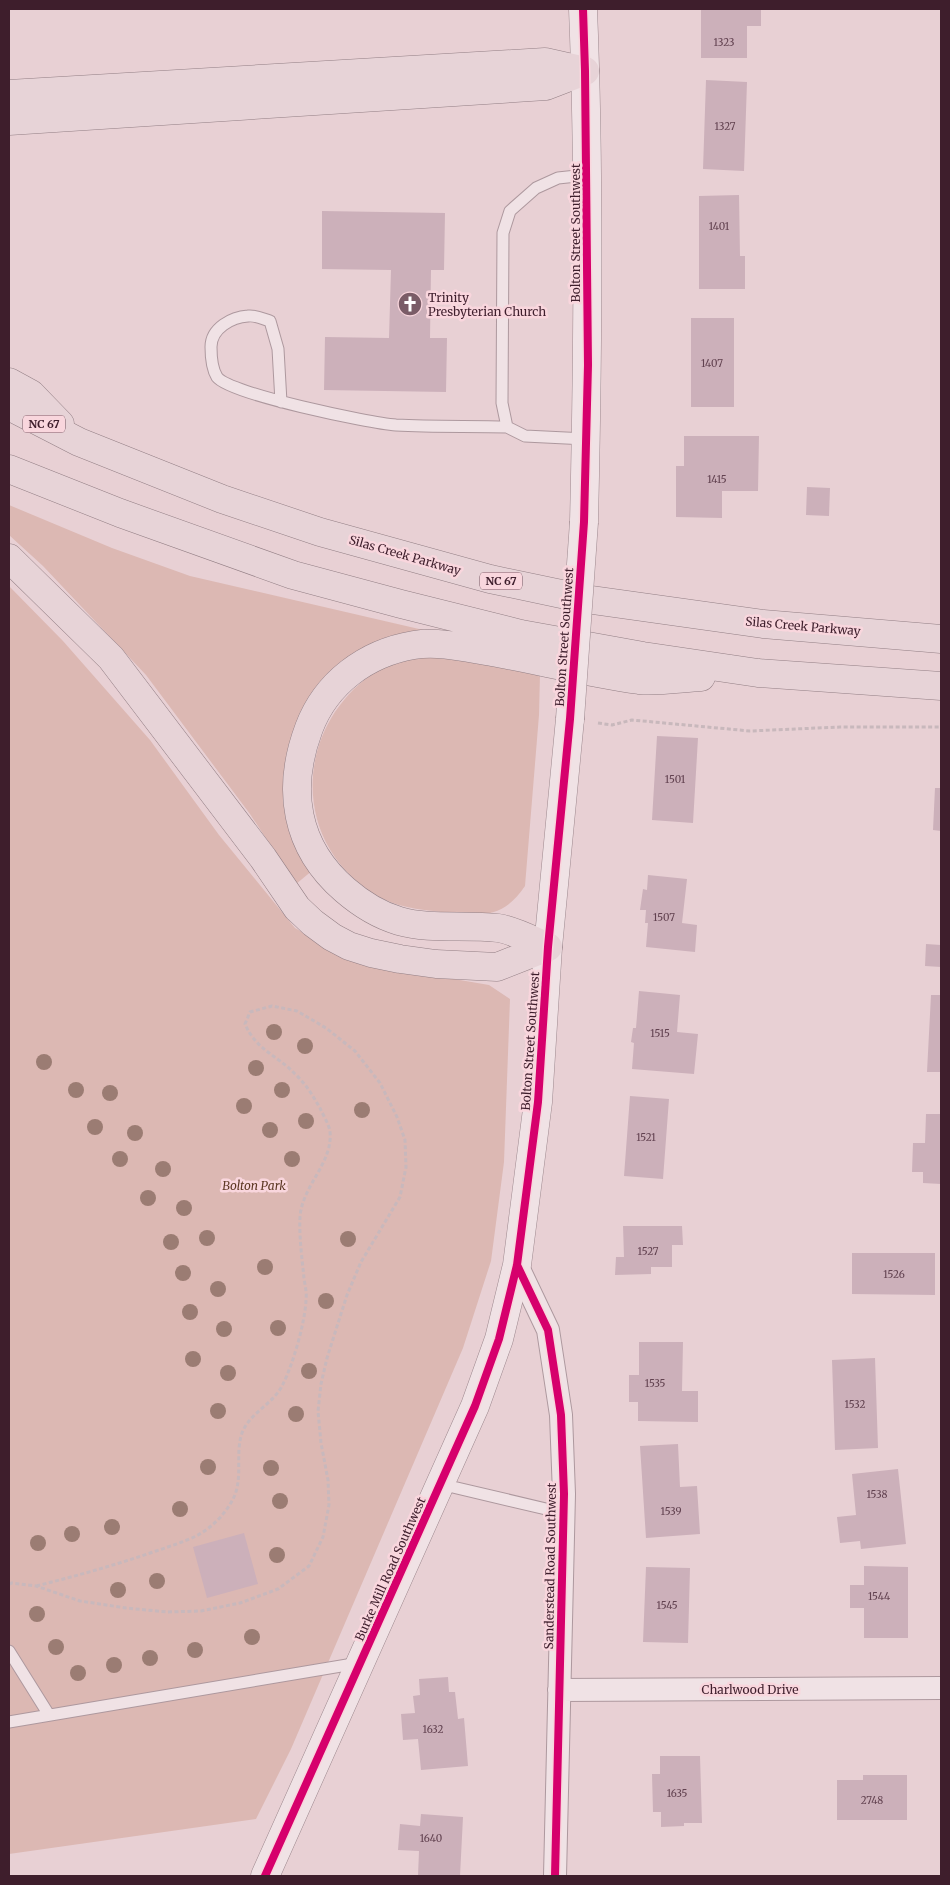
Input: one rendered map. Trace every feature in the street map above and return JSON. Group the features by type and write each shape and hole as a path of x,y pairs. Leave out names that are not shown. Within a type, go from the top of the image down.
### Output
{"main road":[{"path":"9,94 545,62 585,71"},
{"path":"9,121 546,86 585,71"},
{"path":"9,382 31,394 79,442"},
{"name":"Silas Creek Parkway","path":"9,406 79,442 222,499 320,532 490,579 585,599 753,622 941,639"},
{"path":"9,469 120,513 293,575 383,600 521,634 643,656 758,673 941,686"},
{"path":"9,558 111,658 263,858 297,908 332,937 348,946 400,959 436,964 497,967 548,947"},
{"path":"548,947 500,928 421,925 399,921 375,911 354,898 333,880 317,860 306,840 299,818 296,796 297,770 310,724 322,702 336,683 353,669 371,658 394,649 416,644 468,648 642,680 758,673"}],"street":[{"name":"Bolton Street Southwest","path":"517,1265 538,1102 548,947 570,719 584,522 588,365 583,9"},
{"name":"Burke Mill Road Southwest","path":"265,1876 475,1406 499,1339 517,1265"},
{"name":"Sanderstead Road Southwest","path":"517,1265 548,1330 561,1415 563,1513 555,1876"},
{"name":"Charlwood Drive","path":"560,1690 941,1688"}],"lane":[{"path":"507,427 502,403 503,233 510,211 536,188 558,178 586,175"},
{"path":"281,402 278,349 270,322 258,316 248,316 229,321 218,330 211,342 214,367 218,378 230,386 281,402 394,424 507,427 525,436 586,439"},
{"path":"440,1484 563,1513"},
{"path":"9,1652 49,1714"},
{"path":"9,1722 360,1663"}],"path":[{"path":"570,719 612,725 632,720 750,731 840,727 941,727"},
{"path":"9,1584 36,1586 80,1601 126,1608 167,1612 201,1611 240,1603 278,1590 309,1566 324,1537 329,1505 328,1480 321,1443 318,1411 321,1384 327,1358 347,1295 361,1262 400,1197 406,1167 405,1140 397,1117 380,1083 355,1051 326,1028 297,1011 272,1006 250,1012 246,1024 250,1036 259,1046 296,1074 311,1092 324,1115 330,1131 329,1146 324,1161 302,1202 300,1216 306,1300 299,1335 290,1369 280,1390 251,1417 242,1434 235,1494 227,1510 215,1523 193,1538 114,1566 36,1586"}],"green space":[{"path":"9,505 112,548 190,576 432,632 351,656 318,684 300,713 288,751 313,870 296,884 250,814 146,675 43,566 9,535"},
{"name":"Bolton Park","path":"9,586 63,641 150,740 219,835 295,928 355,962 489,985 510,999 504,1162 491,1261 463,1348 291,1749 256,1819 9,1854"},
{"path":"443,653 540,674 539,715 525,886 510,903 501,909 483,914 473,915 416,909 383,899 352,877 330,850 317,819 313,787 317,754 329,722 349,694 378,670 393,662 401,659"}],"building":[{"path":"701,9 761,9 761,26 747,26 747,58 701,58"},
{"path":"706,80 747,82 744,171 703,169"},
{"path":"739,195 740,256 745,256 745,289 699,289 699,196"},
{"name":"Trinity Presbyterian Church","path":"322,211 445,213 444,270 431,270 430,338 447,338 446,392 324,390 325,337 389,338 391,270 322,269"},
{"path":"691,318 734,318 734,407 691,407"},
{"path":"684,436 759,436 758,491 722,491 722,518 676,517 676,466 684,466"},
{"path":"807,487 830,488 829,516 806,515"},
{"path":"657,736 698,738 693,823 652,820"},
{"path":"935,788 941,788 941,831 933,830"},
{"path":"648,875 687,879 682,923 697,925 695,952 646,947 648,923 645,923 646,910 640,910 643,889 647,890"},
{"path":"926,944 941,945 941,967 925,966"},
{"path":"639,991 680,995 677,1032 698,1034 694,1074 632,1069 634,1043 631,1042 633,1028 636,1028"},
{"path":"931,995 941,995 941,1072 927,1072"},
{"path":"630,1096 669,1099 663,1179 624,1176"},
{"path":"926,1114 941,1114 941,1184 923,1183 923,1172 912,1172 913,1143 925,1143"},
{"path":"623,1226 682,1226 683,1245 672,1245 672,1267 651,1267 651,1274 615,1275 616,1257 624,1257"},
{"path":"852,1253 935,1253 935,1295 852,1294"},
{"path":"639,1342 683,1342 682,1391 698,1391 698,1422 638,1421 638,1402 629,1402 629,1375 639,1375"},
{"path":"875,1358 878,1448 835,1450 832,1360"},
{"path":"678,1444 680,1487 697,1486 700,1534 646,1538 640,1446"},
{"path":"898,1469 906,1544 861,1549 860,1541 840,1543 837,1517 856,1515 852,1474"},
{"path":"244,1533 258,1584 207,1598 193,1547"},
{"path":"864,1566 908,1567 908,1638 864,1638 864,1608 850,1608 850,1585 864,1585"},
{"path":"646,1567 690,1568 688,1643 643,1642"},
{"path":"448,1677 449,1692 455,1692 458,1719 464,1718 468,1766 421,1770 418,1739 403,1740 401,1714 415,1713 413,1696 420,1695 419,1679"},
{"path":"660,1756 700,1756 702,1823 684,1823 684,1826 661,1827 661,1812 653,1812 652,1774 660,1774"},
{"path":"863,1775 907,1775 907,1820 837,1820 837,1780 863,1780"},
{"path":"421,1814 463,1817 460,1876 418,1876 419,1851 398,1850 400,1824 420,1826"}],"cycle path":[{"path":"265,1876 475,1406 499,1339 517,1265 538,1102 548,947 570,719 584,522 588,365 583,9"},
{"path":"517,1265 548,1330 561,1415 564,1494 555,1876"}],"place":[{"name":"Trinity Presbyterian Church","path":"410,304"}]}
